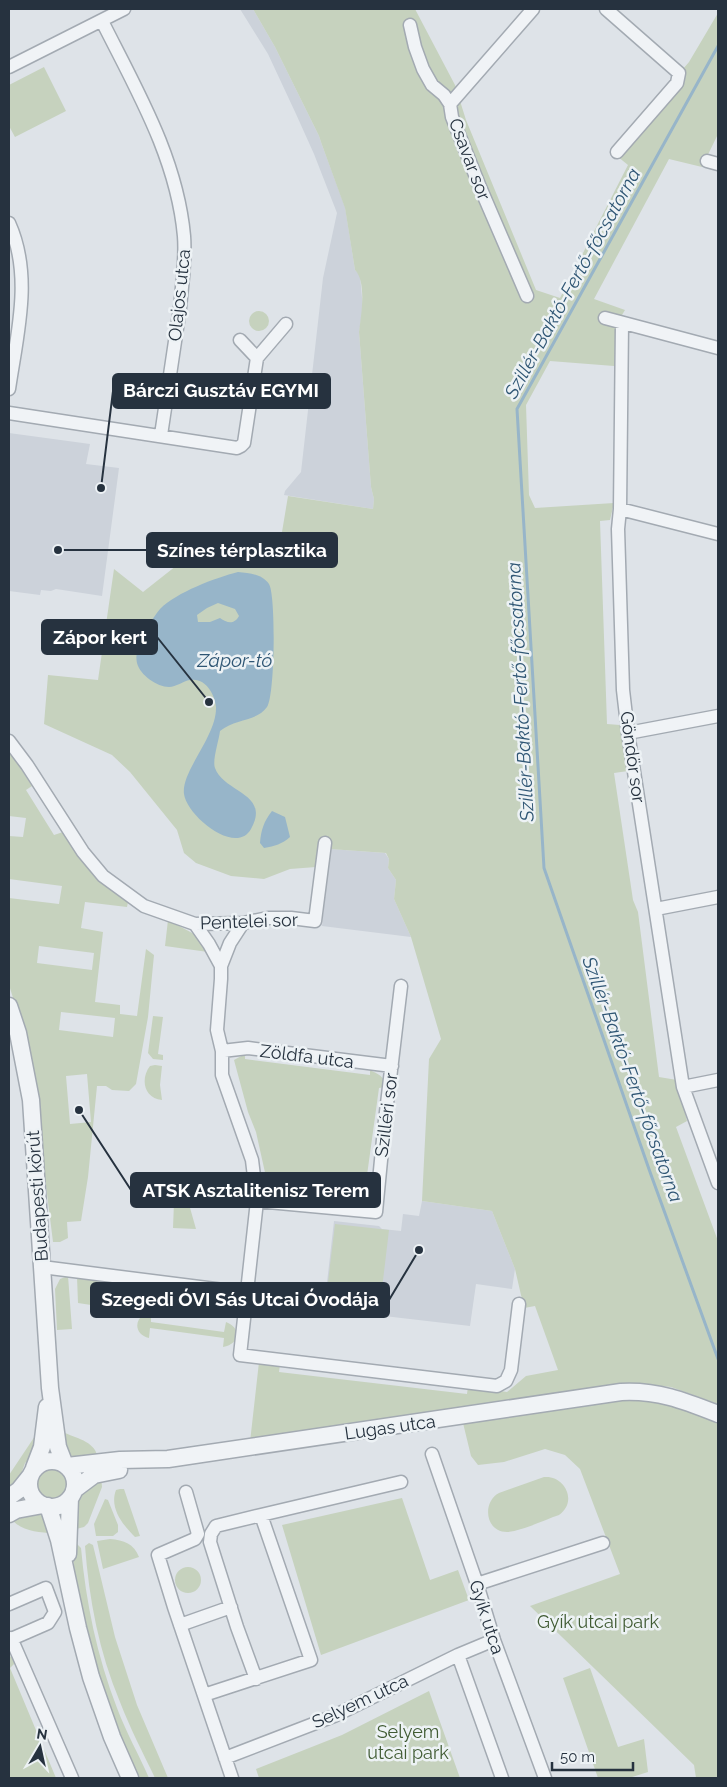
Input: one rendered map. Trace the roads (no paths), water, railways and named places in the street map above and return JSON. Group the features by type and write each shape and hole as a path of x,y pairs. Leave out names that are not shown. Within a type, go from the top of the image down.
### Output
{"street":[{"path":"9,67 124,9"},
{"path":"450,104 533,9"},
{"path":"606,9 679,73 677,83 617,152"},
{"name":"Olajos utca","path":"102,21 160,139 170,164 182,217 185,254 184,274 161,436"},
{"name":"Csavar sor","path":"410,25 423,69 432,85 444,95 450,104 452,116 480,187 528,296"},
{"path":"9,223 17,246 22,278 21,305 9,389"},
{"path":"605,318 718,348"},
{"name":"Göndör sor","path":"622,323 620,508 618,529 623,690 683,1087 718,1183"},
{"path":"9,413 237,448 244,443 258,358 286,324"},
{"path":"240,340 258,358"},
{"path":"620,508 718,534"},
{"path":"628,733 718,716"},
{"name":"Pentelei sor","path":"9,742 27,765 83,852 103,876 144,906 195,924 243,923 268,918 315,921 325,843"},
{"path":"656,909 718,897"},
{"path":"221,966 230,943 243,923"},
{"path":"195,924 221,966 222,979 217,1030 222,1051 222,1075 252,1160 257,1201 240,1355 496,1386 506,1381 511,1370 519,1304"},
{"name":"Szilléri sor","path":"257,1201 376,1212 401,986"},
{"name":"Budapesti körút","path":"9,1006 21,1049 31,1100 50,1388 58,1447 66,1466"},
{"name":"Zöldfa utca","path":"222,1051 248,1048 392,1066"},
{"path":"683,1087 718,1080"},
{"path":"42,1267 247,1293"},
{"name":"Budapesti körút","path":"32,1472 42,1447 50,1388"},
{"name":"Lugas utca","path":"72,1494 94,1475 168,1459 612,1394 632,1392 662,1394 718,1414"},
{"name":"Gyík utca","path":"432,1454 477,1584 494,1640 545,1778"},
{"name":"Lugas utca","path":"66,1466 120,1460 168,1459"},
{"path":"9,1497 18,1490 38,1465 48,1461 58,1462 66,1466 74,1478 68,1540 70,1594"},
{"path":"32,1472 29,1489 37,1501 46,1506 59,1540 70,1594 91,1677 112,1737 130,1778"},
{"path":"256,1679 210,1542 211,1534 216,1526 401,1482"},
{"path":"186,1492 198,1534 195,1540 158,1554 232,1778"},
{"path":"9,1514 16,1510 60,1505 72,1494"},
{"path":"204,1695 311,1660 261,1515"},
{"path":"477,1584 603,1543"},
{"path":"9,1604 46,1588 55,1612 48,1623 10,1639 72,1778"},
{"path":"180,1625 231,1607"},
{"name":"Selyem utca","path":"225,1758 334,1716 494,1640"},
{"path":"458,1656 502,1778"}],"water":[{"name":"Zápor-tó","path":"238,572 247,573 259,576 269,584 274,625 272,685 267,707 252,718 233,724 220,731 215,756 214,765 220,776 251,800 255,808 256,817 251,829 244,836 235,838 224,836 203,822 187,803 184,794 188,775 206,741 215,718 216,707 214,697 205,684 200,681 187,681 172,687 159,685 145,676 137,663 136,656 142,638 160,609 186,591","holes":["218,603 235,609 239,616 233,622 220,618 210,622 198,622 197,615"]},
{"path":"272,811 285,817 290,837 278,844 264,848 260,843 261,834 265,822"}],"waterway":[{"name":"Szillér-Baktó-Fertő-főcsatorna","path":"718,46 517,409 544,868 650,1172 718,1359"}],"place":[{"name":"Bárczi Gusztáv EGYMI","path":"101,488"},
{"name":"Színes térplasztika","path":"58,550"},
{"name":"Zápor kert","path":"209,702"},
{"name":"ATSK Asztalitenisz Terem","path":"79,1110"},
{"name":"Szegedi ÓVI Sás Utcai Óvodája","path":"419,1250"}],"park label":[{"name":"Gyík utcai park","path":"598,1621"},
{"name":"Selyem utcai park","path":"408,1741"}]}
